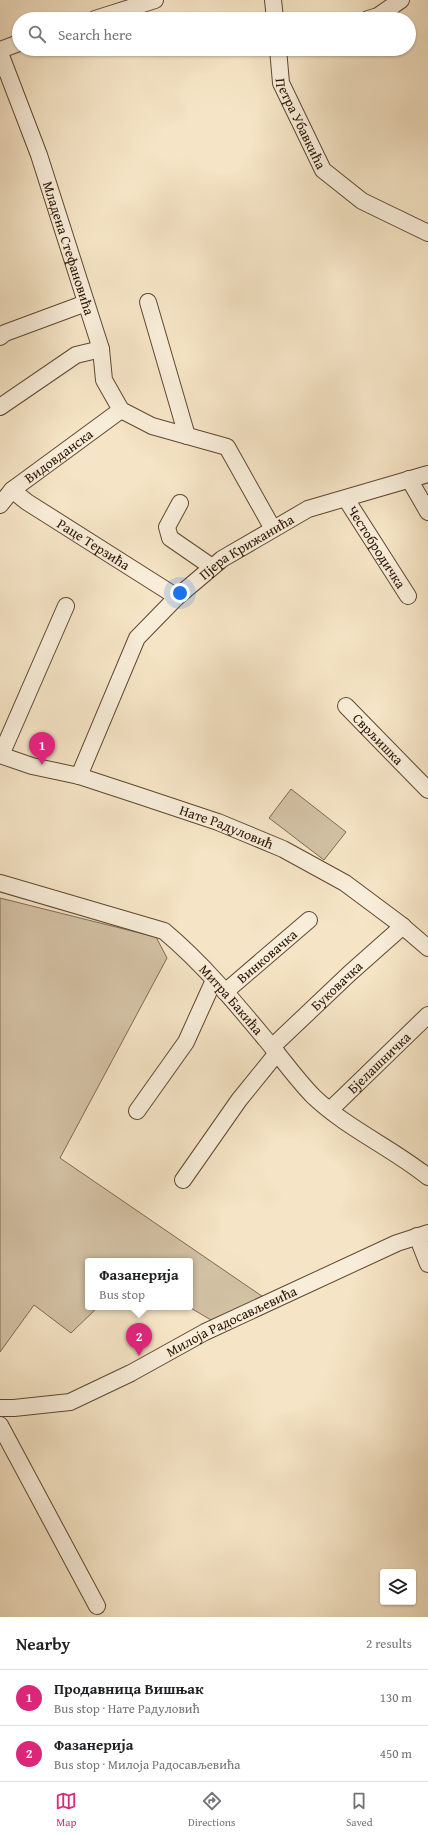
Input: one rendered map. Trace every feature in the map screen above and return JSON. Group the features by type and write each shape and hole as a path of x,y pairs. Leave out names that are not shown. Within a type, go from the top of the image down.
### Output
{"street":[{"path":"120,12 154,0"},
{"path":"273,0 274,12"},
{"path":"384,12 401,0"},
{"path":"0,50 12,46"},
{"name":"Младена Стефановића","path":"0,54 39,155 101,349 104,380 121,410"},
{"name":"Петра Убавкића","path":"279,56 281,83 323,170 362,201 428,234"},
{"path":"148,302 187,436"},
{"path":"0,337 5,333 86,303"},
{"path":"0,407 76,355 101,349"},
{"path":"121,410 152,426 227,446 273,529"},
{"name":"Видовданска","path":"0,505 12,490 121,410"},
{"name":"Пјера Крижанића","path":"79,776 137,638 177,597 222,559 308,509 428,474"},
{"path":"409,479 428,512"},
{"name":"Раце Терзића","path":"12,490 27,502 177,597"},
{"name":"Честобродичка","path":"346,499 408,596"},
{"path":"180,503 167,527 170,538 212,567"},
{"path":"0,755 66,606"},
{"name":"Сврљишка","path":"346,706 428,790"},
{"name":"Нате Радуловић","path":"0,755 32,766 79,776 218,822 283,849 345,883 403,926 428,948"},
{"name":"Митра Бакића","path":"0,883 164,931 184,948 220,986 314,1097 343,1120 428,1177"},
{"name":"Винковачка","path":"220,986 309,920"},
{"name":"Буковачка","path":"183,1180 274,1050 350,973 403,926"},
{"path":"136,1111 186,1042 220,986"},
{"name":"Бјелашничка","path":"330,1110 428,1015"},
{"name":"Милоја Радосављевића","path":"0,1408 70,1402 131,1373 205,1332 397,1243 422,1235 428,1264"},
{"path":"0,1425 97,1606"}],"shaded area":[{"path":"291,789 346,832 324,860 269,818"},
{"path":"0,898 156,937 167,958 60,1158 272,1303 228,1330 193,1309 193,1258 85,1258 85,1310 95,1310 71,1333 34,1305 0,1352"}],"place":[{"name":"Продавница Вишњак","path":"42,765"},
{"name":"Фазанерија","path":"139,1356"}]}
